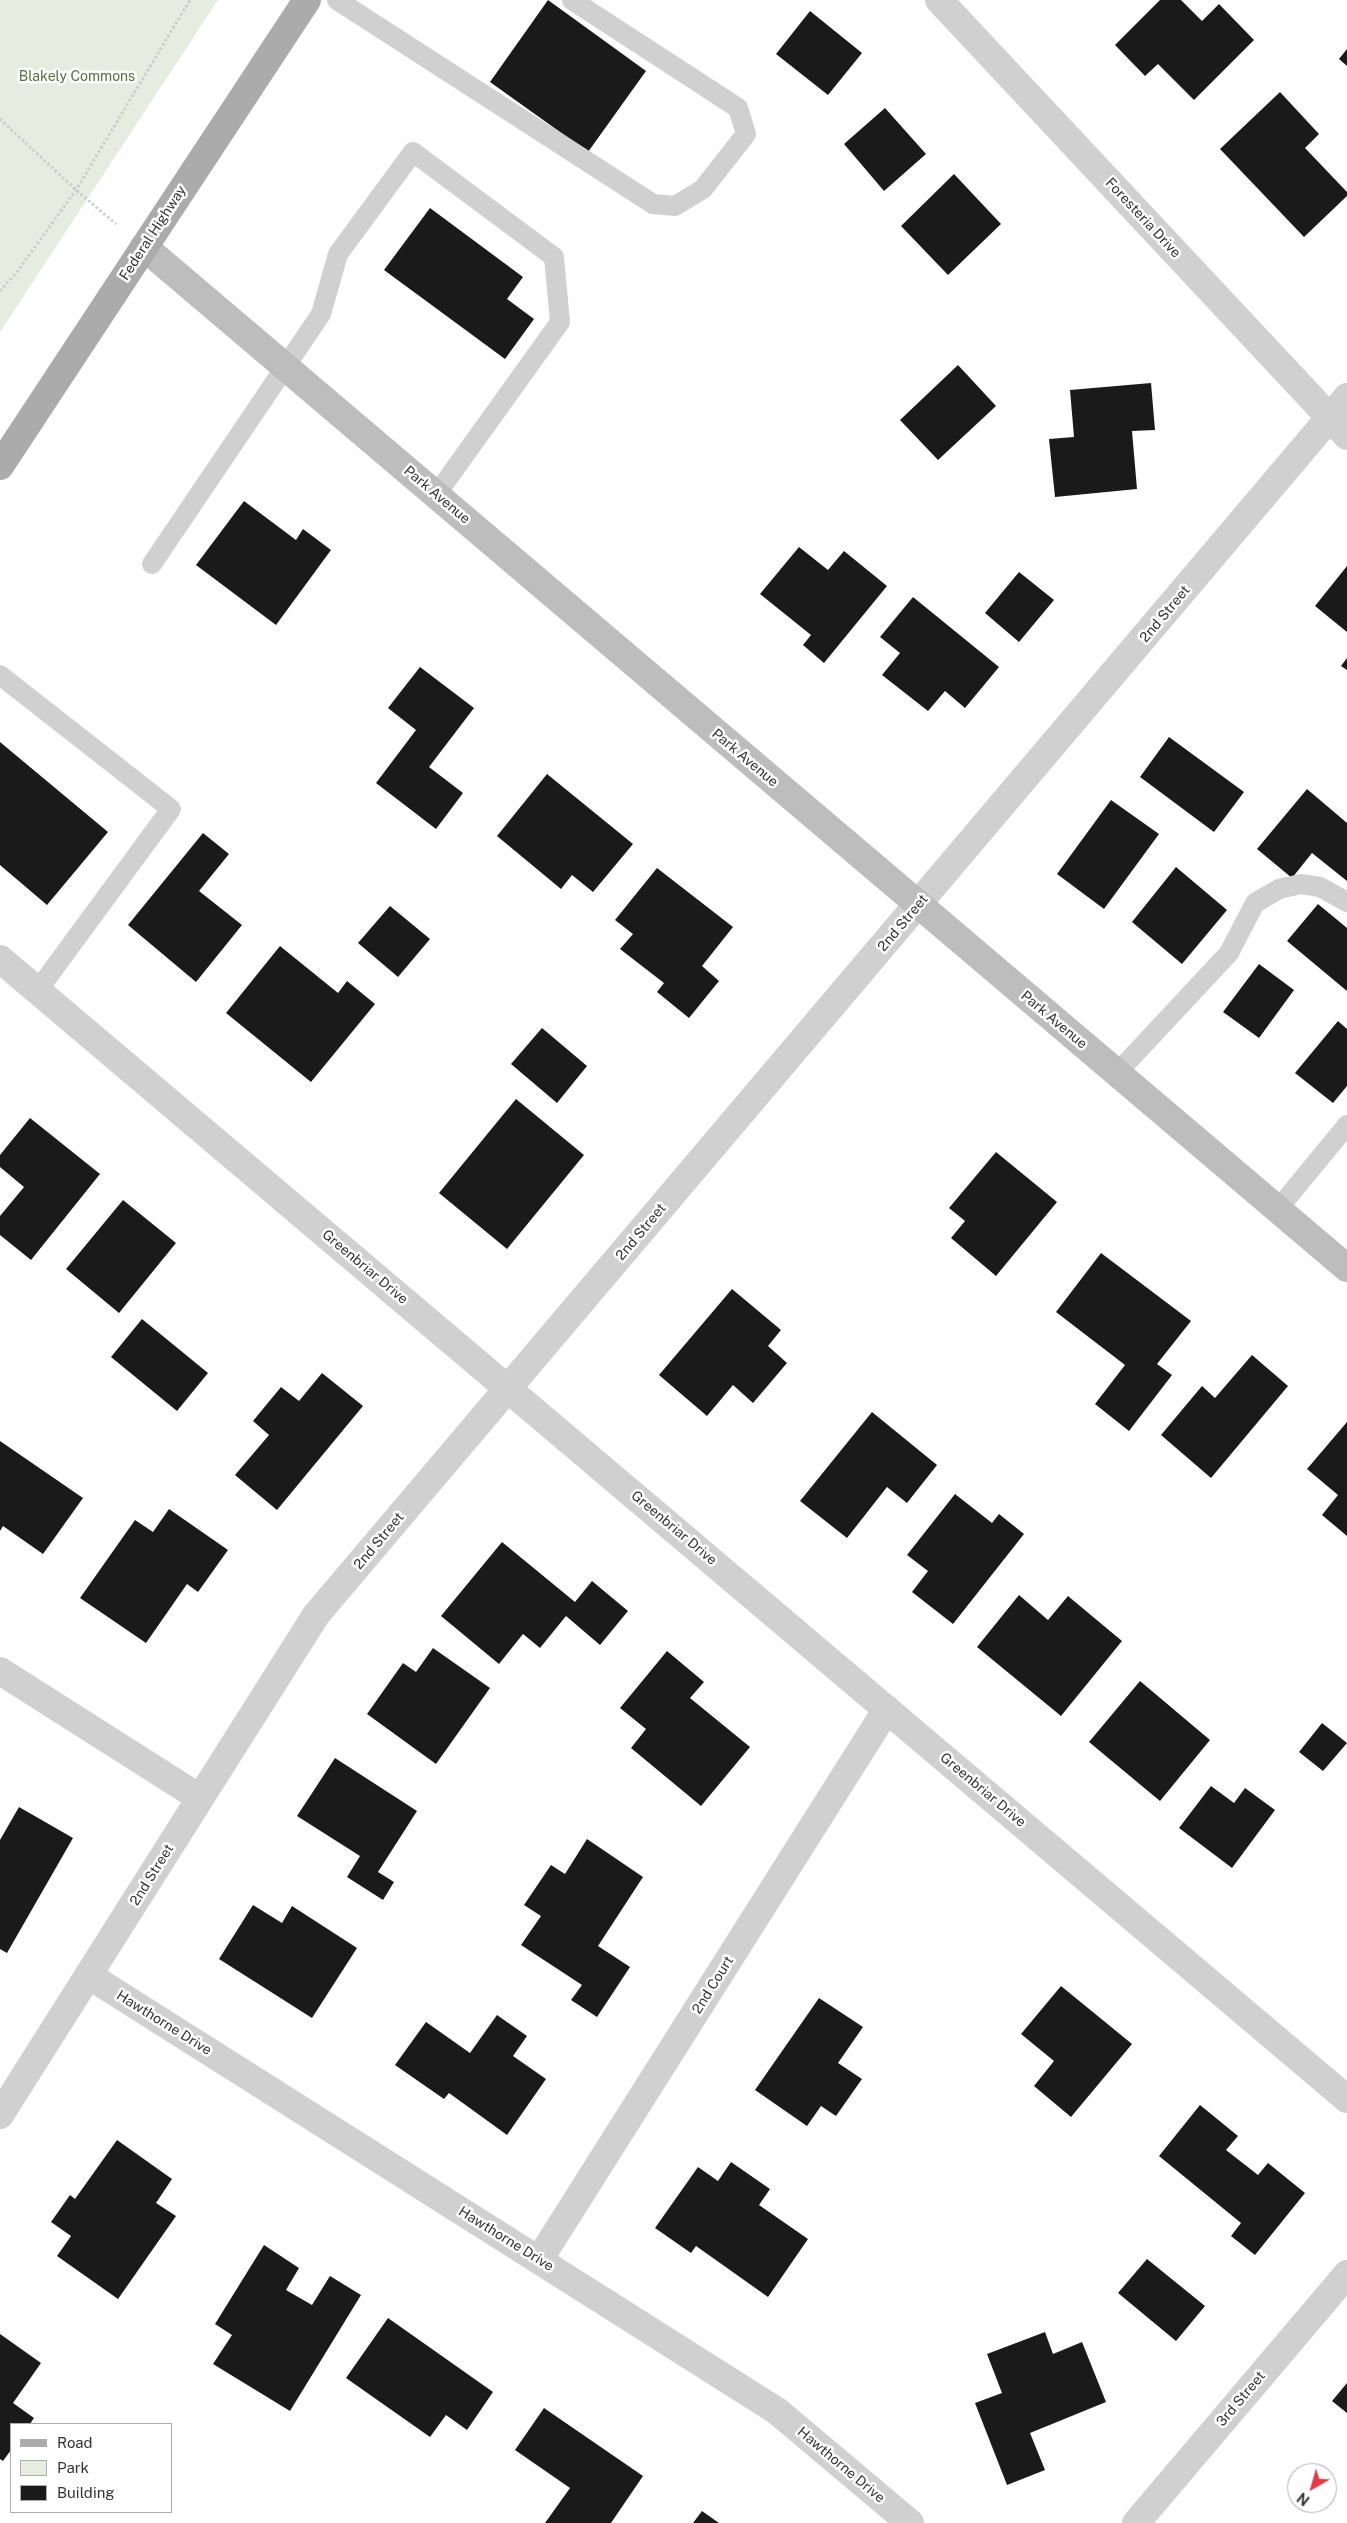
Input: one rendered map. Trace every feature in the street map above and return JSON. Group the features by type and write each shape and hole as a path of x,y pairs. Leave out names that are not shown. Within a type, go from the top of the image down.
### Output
{"main road":[{"name":"Federal Highway","path":"0,466 307,0"}],"street":[{"name":"Foresteria Drive","path":"939,0 1338,428"},
{"name":"Park Avenue","path":"144,247 1347,1268"},
{"name":"2nd Street","path":"0,2114 316,1615 918,905 1338,428 1347,397"},
{"name":"Greenbriar Drive","path":"0,959 1347,2099"},
{"path":"0,1670 200,1798"},
{"name":"2nd Court","path":"539,2260 887,1710"},
{"name":"Hawthorne Drive","path":"88,1975 777,2410 910,2523"},
{"name":"3rd Street","path":"1136,2523 1347,2274"}],"lane":[{"path":"337,0 653,204 675,206 703,189 746,134 738,108 572,0"},
{"path":"152,564 284,366 321,314 338,254 413,152 554,257 560,322 436,495"},
{"path":"0,675 171,809 38,990"},
{"path":"1117,1073 1229,953 1255,903 1279,889 1301,884 1320,887 1347,902"},
{"path":"1278,1209 1347,1125"}],"path":[{"path":"0,291 17,272 76,190 190,0"},
{"path":"0,119 76,190 144,247"}],"green space":[{"name":"Blakely Commons","path":"0,0 218,0 0,332"}],"building":[{"path":"548,0 646,71 588,152 490,82"},
{"path":"1160,0 1181,0 1202,21 1219,4 1254,40 1194,100 1158,64 1145,76 1115,45"},
{"path":"810,11 862,53 828,95 776,54"},
{"path":"1347,49 1347,66 1339,59"},
{"path":"1280,92 1319,134 1305,148 1347,192 1347,196 1304,237 1220,149"},
{"path":"885,108 926,154 884,191 844,144"},
{"path":"954,174 1001,224 948,275 901,226"},
{"path":"430,208 523,277 507,299 534,319 505,359 384,270"},
{"path":"958,365 996,406 938,460 900,420"},
{"path":"1151,383 1155,430 1132,431 1137,489 1055,497 1049,439 1074,437 1070,390"},
{"path":"244,501 296,540 303,529 331,550 276,625 196,565"},
{"path":"799,547 828,570 844,551 887,586 824,663 803,645 811,635 760,594"},
{"path":"1347,566 1347,632 1315,606"},
{"path":"1019,572 1054,600 1019,642 985,613"},
{"path":"913,597 999,667 965,708 945,691 928,711 882,675 900,653 880,637"},
{"path":"1347,658 1347,670 1341,666"},
{"path":"420,667 474,708 429,767 463,793 436,829 376,783 416,730 388,708"},
{"path":"1169,737 1244,792 1214,832 1140,777"},
{"path":"0,742 108,832 47,905 0,865"},
{"path":"547,774 633,844 593,892 572,875 561,889 497,836"},
{"path":"1307,789 1347,823 1347,881 1312,853 1292,878 1257,849"},
{"path":"1111,800 1159,834 1104,909 1057,874"},
{"path":"203,833 229,854 199,891 242,925 196,982 128,925"},
{"path":"1176,867 1227,910 1182,964 1132,922"},
{"path":"657,868 733,927 702,966 719,981 689,1018 657,992 664,983 620,949 633,934 615,920"},
{"path":"1318,904 1347,928 1347,991 1287,941"},
{"path":"390,906 430,939 398,977 358,943"},
{"path":"280,946 338,993 347,981 375,1004 311,1082 226,1013"},
{"path":"1259,964 1294,990 1259,1038 1223,1012"},
{"path":"1338,1021 1347,1029 1347,1086 1333,1103 1295,1073"},
{"path":"542,1028 587,1066 557,1103 511,1064"},
{"path":"516,1099 584,1155 507,1249 439,1193"},
{"path":"30,1118 100,1174 31,1260 0,1235 0,1216 24,1187 0,1167 0,1155"},
{"path":"996,1152 1057,1202 996,1276 951,1238 965,1221 949,1208"},
{"path":"123,1200 176,1243 119,1313 66,1269"},
{"path":"1101,1253 1191,1321 1157,1364 1172,1375 1129,1431 1095,1404 1125,1365 1056,1312"},
{"path":"732,1289 781,1330 768,1346 787,1363 753,1403 733,1385 707,1416 659,1375"},
{"path":"142,1319 208,1373 177,1411 111,1357"},
{"path":"1252,1355 1288,1386 1211,1478 1161,1435 1202,1386 1215,1398"},
{"path":"322,1373 363,1406 277,1510 235,1475 269,1435 253,1421 281,1387 299,1401"},
{"path":"872,1412 937,1465 907,1503 887,1487 847,1538 800,1501"},
{"path":"1347,1422 1347,1536 1322,1515 1338,1495 1307,1469"},
{"path":"0,1441 83,1498 43,1554 3,1526 0,1531"},
{"path":"955,1494 992,1523 999,1514 1024,1534 953,1624 912,1592 928,1571 907,1555"},
{"path":"169,1509 228,1550 198,1592 187,1584 146,1643 80,1598 135,1520 153,1532"},
{"path":"502,1542 575,1602 592,1581 628,1611 600,1645 566,1616 540,1648 523,1634 499,1664 441,1616"},
{"path":"1019,1595 1048,1620 1068,1596 1122,1641 1061,1716 977,1647"},
{"path":"433,1648 490,1688 436,1764 367,1714 403,1663 416,1672"},
{"path":"667,1651 704,1682 690,1698 750,1747 701,1806 631,1748 646,1729 620,1708"},
{"path":"1140,1681 1210,1740 1160,1801 1089,1742"},
{"path":"1322,1723 1347,1743 1323,1771 1299,1752"},
{"path":"335,1758 417,1811 378,1872 394,1882 383,1900 347,1877 360,1856 297,1816"},
{"path":"1211,1786 1234,1803 1245,1788 1275,1810 1232,1868 1179,1828"},
{"path":"19,1807 73,1838 7,1953 0,1949 0,1840"},
{"path":"587,1839 643,1877 598,1946 630,1967 597,2017 571,2000 582,1985 521,1945 541,1916 524,1905 551,1865 565,1874"},
{"path":"253,1905 282,1923 292,1906 357,1948 312,2018 219,1959"},
{"path":"1061,1986 1132,2044 1071,2117 1034,2086 1054,2061 1021,2034"},
{"path":"819,1998 863,2027 838,2063 862,2079 836,2116 821,2106 807,2126 755,2090"},
{"path":"497,2015 527,2036 513,2056 546,2079 507,2135 449,2093 444,2099 395,2065 426,2022 470,2053"},
{"path":"1200,2105 1238,2136 1226,2150 1258,2175 1268,2163 1305,2193 1255,2255 1231,2236 1241,2223 1159,2156"},
{"path":"117,2140 172,2179 156,2203 176,2216 118,2299 57,2256 71,2236 51,2222 70,2195 75,2199"},
{"path":"731,2162 770,2189 759,2205 808,2239 768,2297 696,2246 691,2253 655,2228 698,2167 718,2181"},
{"path":"264,2245 299,2268 286,2290 312,2305 330,2276 361,2295 290,2411 213,2364 232,2335 215,2324"},
{"path":"1147,2259 1205,2306 1176,2341 1118,2293"},
{"path":"388,2318 493,2392 467,2430 446,2415 430,2437 346,2378"},
{"path":"1045,2332 1053,2354 1082,2342 1106,2402 1030,2433 1045,2470 1007,2485 975,2403 1002,2393 987,2354"},
{"path":"0,2334 41,2363 13,2403 34,2418 31,2423 10,2423 10,2451 3,2461 0,2459"},
{"path":"1347,2383 1347,2413 1332,2401"},
{"path":"544,2408 643,2476 611,2523 545,2523 570,2488 515,2450"},
{"path":"702,2511 719,2523 693,2523"}]}
